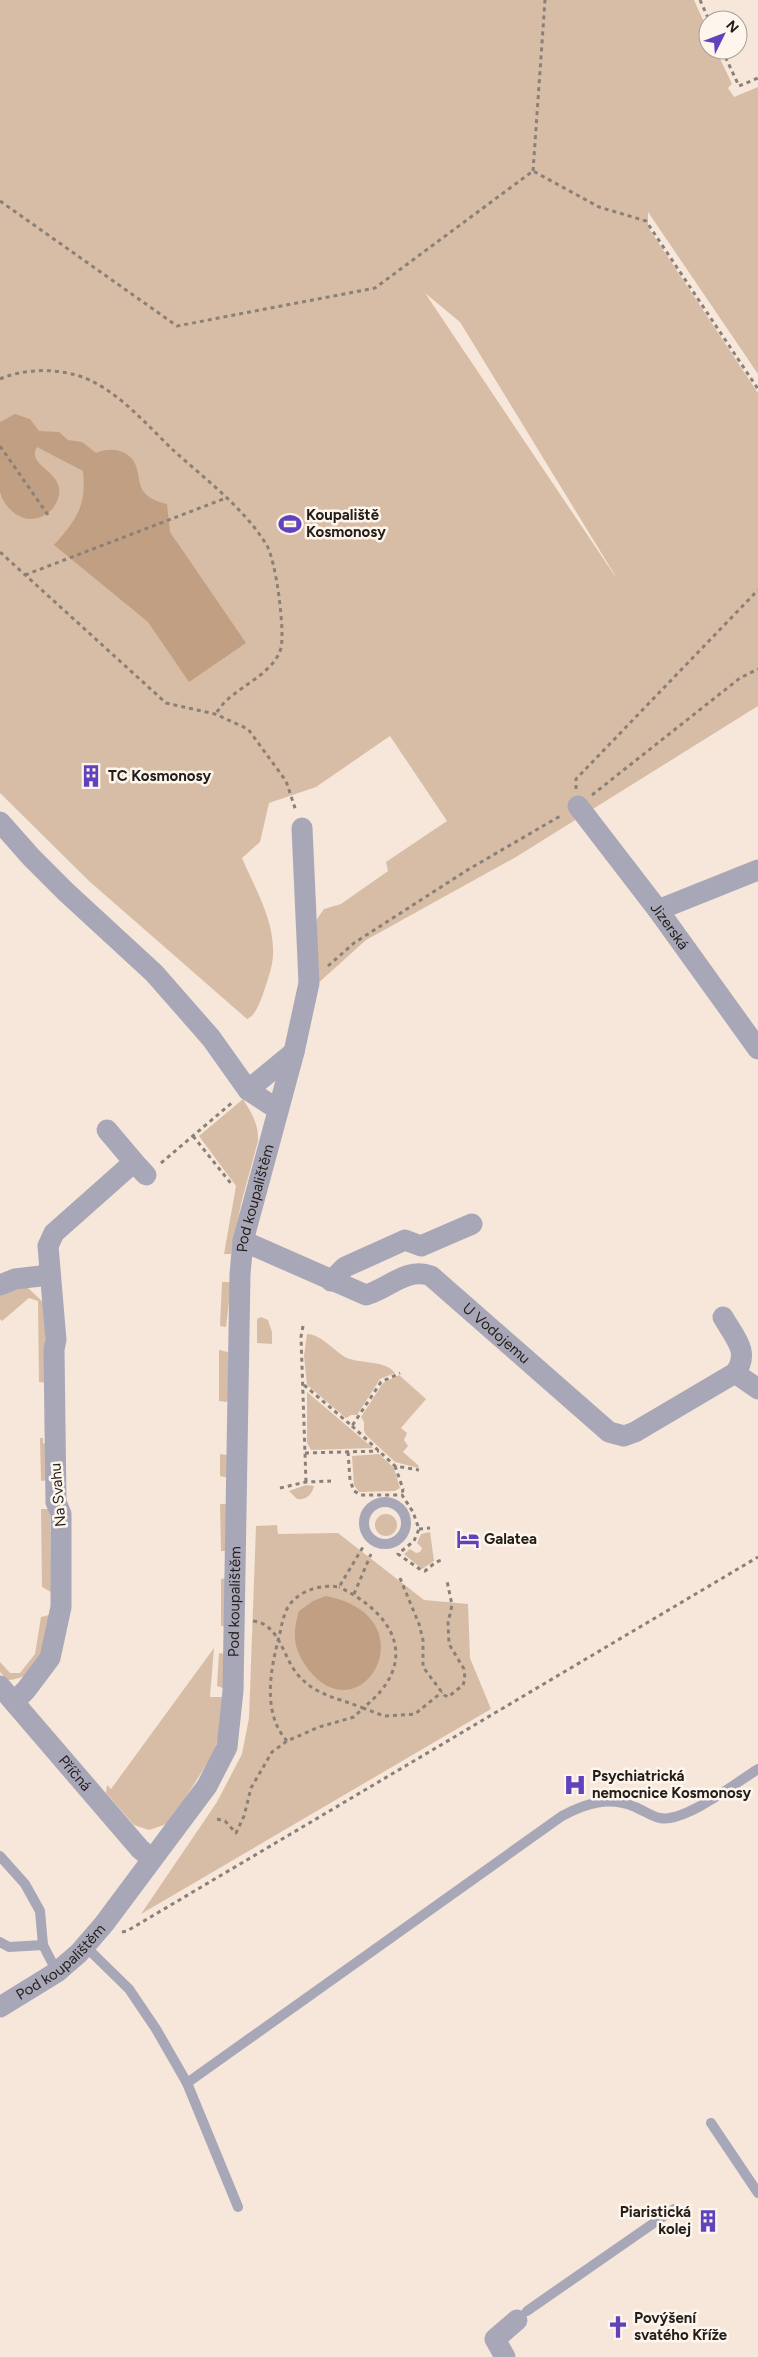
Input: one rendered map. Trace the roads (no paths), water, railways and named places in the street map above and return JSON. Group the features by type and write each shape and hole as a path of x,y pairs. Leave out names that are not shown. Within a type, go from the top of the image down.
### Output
{"street":[{"name":"Jizerská","path":"578,806 658,910 758,1049"},
{"path":"0,822 30,857 154,973 211,1038 248,1090 277,1109"},
{"name":"Pod koupalištěm","path":"0,2007 57,1972 85,1946 104,1924 207,1786 227,1747 233,1692 240,1274 243,1241 277,1109 294,1052 308,983 302,828"},
{"path":"658,910 758,870"},
{"path":"248,1090 294,1052"},
{"name":"Na Svahu","path":"14,1702 26,1690 50,1658 61,1607 61,1514 56,1502 54,1358 56,1340 48,1246 54,1233 140,1169 106,1130"},
{"path":"331,1281 345,1267 405,1240 421,1246 472,1224"},
{"name":"U Vodojemu","path":"243,1241 366,1295 410,1274 417,1273 431,1276 610,1432 624,1436 635,1432 735,1373"},
{"path":"0,1285 15,1278 49,1274"},
{"path":"723,1317 742,1350 743,1357 735,1373 758,1388"},
{"name":"Příčná","path":"0,1686 140,1849 152,1859"},
{"path":"506,2357 495,2339 522,2316"}],"lane":[{"path":"379,1502 395,1503 406,1515 406,1531 395,1542 380,1544 367,1535 364,1519 372,1506 379,1502"},
{"path":"187,2083 562,1816 579,1807 609,1801 625,1803 660,1818 677,1817 693,1811 758,1769"},
{"path":"0,1856 25,1884 40,1911 43,1945 57,1972"},
{"path":"0,1942 9,1947 43,1945"},
{"path":"85,1946 129,1989 187,2083 238,2207"},
{"path":"711,2123 758,2193"},
{"path":"522,2316 674,2209"}],"place":[{"name":"Koupaliště Kosmonosy","path":"290,524"},
{"name":"TC Kosmonosy","path":"91,776"},
{"name":"Galatea","path":"468,1539"},
{"name":"Psychiatrická nemocnice Kosmonosy","path":"575,1785"},
{"name":"Piaristická kolej","path":"708,2221"},
{"name":"Povýšení svatého Kříže","path":"618,2327"}]}
